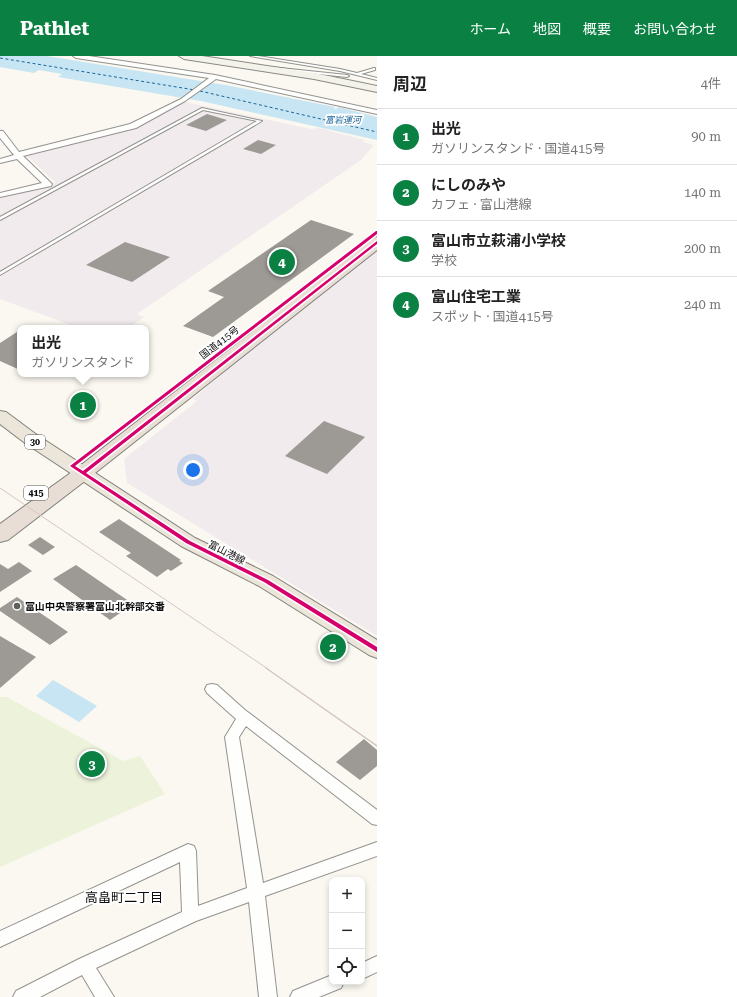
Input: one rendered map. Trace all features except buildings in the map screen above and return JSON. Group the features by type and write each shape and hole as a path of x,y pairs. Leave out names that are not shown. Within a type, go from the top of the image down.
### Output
{"highway":[{"name":"国道415号","path":"0,535 77,470 377,232"},
{"name":"国道415号","path":"0,519 77,470 377,242"}],"main road":[{"name":"富山港線","path":"0,416 31,440 188,542 266,581 377,650"}],"street":[{"path":"76,56 213,80 377,112"},
{"path":"184,56 320,77 377,89"},
{"path":"0,161 133,126 183,100 213,80"},
{"path":"0,134 48,184 0,195"},
{"path":"212,689 244,718 377,819"},
{"path":"244,718 232,737 256,892 268,997"},
{"path":"22,997 190,916 377,849"},
{"path":"0,939 188,851 190,916"},
{"path":"365,970 377,964"},
{"path":"86,965 105,997"},
{"path":"299,997 329,984"}],"lane":[{"path":"252,56 357,74 377,79"},
{"path":"263,68 278,67 350,76 374,69"},
{"path":"0,219 204,109 260,121 0,274"}],"shaded area":[{"path":"185,102 311,129 319,128 329,130 365,140 363,142 374,145 361,160 137,314 144,317 132,325 71,325 0,299 0,198 56,183 25,154 135,128"},
{"path":"377,251 377,636 127,483 124,459 197,401 193,399 231,366"}],"green space":[{"path":"0,697 7,697 123,761 140,756 165,794 0,867"}],"water":[{"name":"富岩運河","path":"0,56 47,56 231,86 335,107 334,109 339,107 377,117 377,140 201,101 58,77 62,74 39,70 34,73 0,67"},
{"path":"53,680 97,706 79,722 36,696"}],"ferry route":[{"path":"0,58 195,90"},
{"path":"200,91 377,132"}],"tram line":[{"path":"0,488 268,669"},
{"path":"266,668 377,746"}],"cycle path":[{"path":"377,232 72,466 188,542 266,581 377,650"},
{"path":"83,473 377,242"}],"place":[{"name":"富山住宅工業","path":"282,262"},
{"name":"出光","path":"83,405"},
{"name":"富山中央警察署富山北幹部交番","path":"17,606"},
{"name":"にしのみや","path":"333,647"},
{"name":"富山市立萩浦小学校","path":"92,764"}],"district":[{"name":"高畠町二丁目","path":"124,897"}]}
